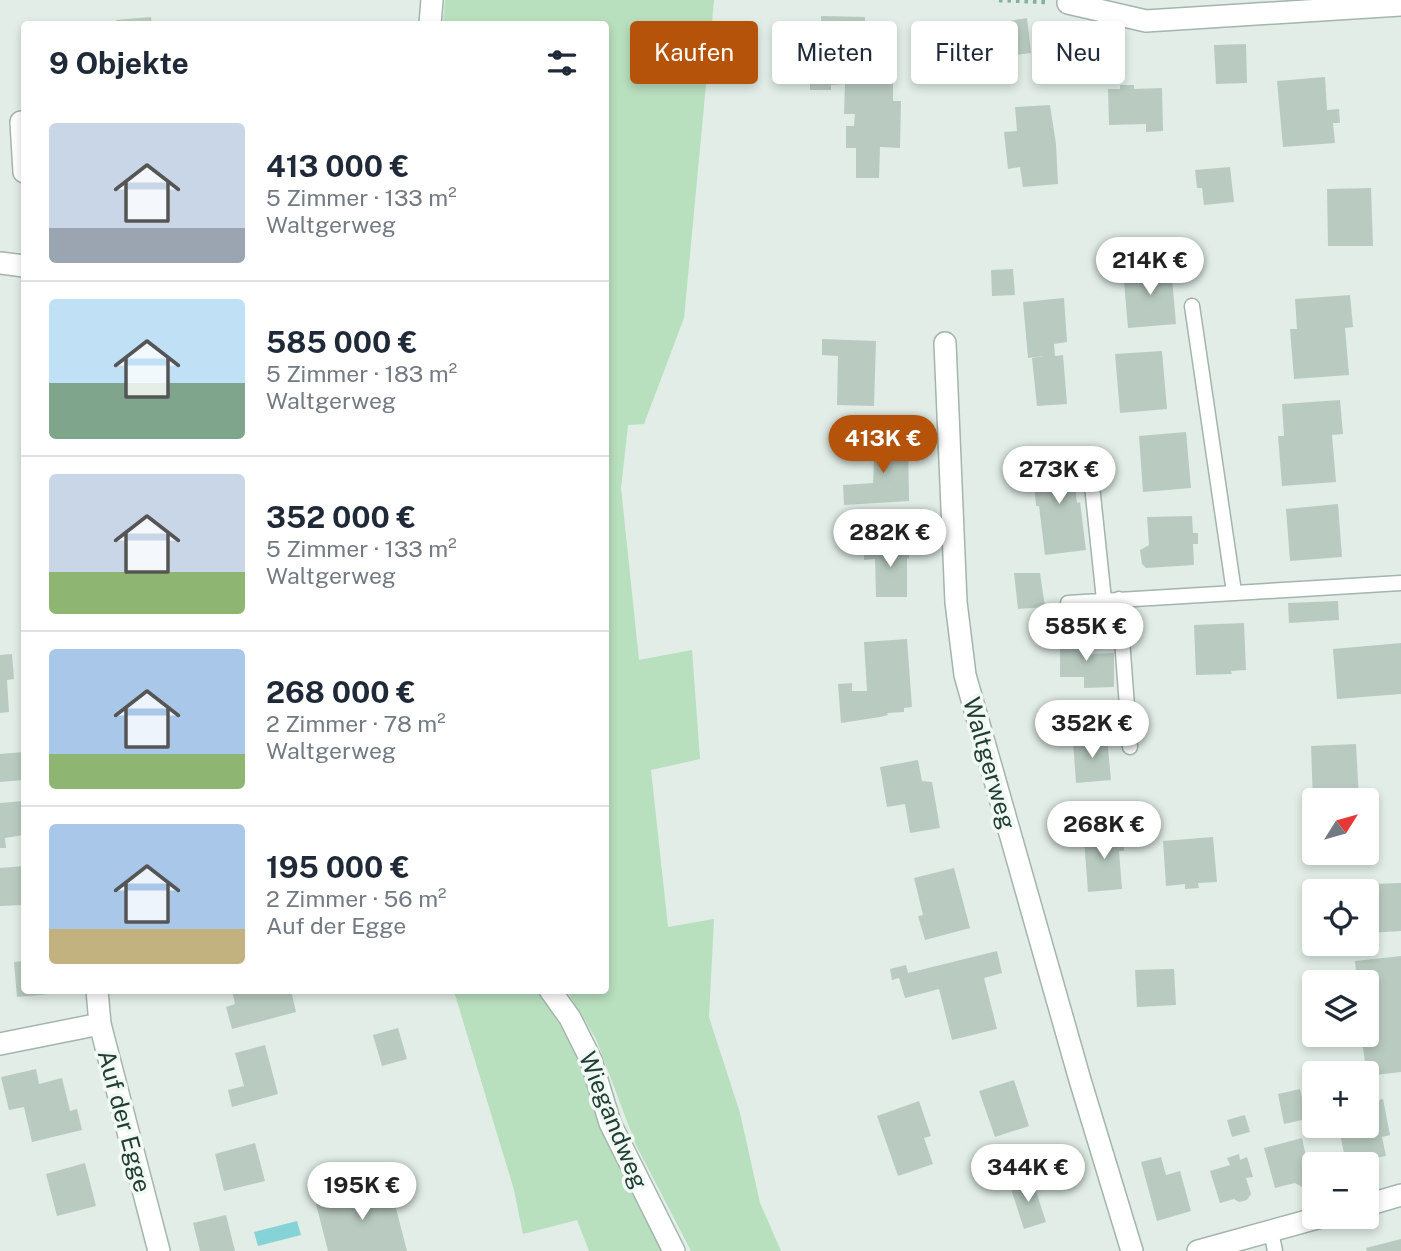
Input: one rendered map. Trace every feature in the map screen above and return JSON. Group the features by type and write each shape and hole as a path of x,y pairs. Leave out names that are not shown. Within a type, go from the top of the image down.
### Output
{"street":[{"path":"430,21 432,0"},
{"path":"1068,3 1146,21 1401,5"},
{"path":"0,262 21,266"},
{"name":"Waltgerweg","path":"945,343 956,603 965,675 1080,1080 1132,1251"},
{"name":"Auf der Egge","path":"97,994 100,1024 159,1251"},
{"name":"Wiegandweg","path":"553,994 570,1018 591,1060 610,1123 674,1251"},
{"path":"0,1044 100,1024"},
{"path":"1379,1201 1401,1195"},
{"path":"1198,1251 1273,1241 1302,1227"}],"lane":[{"path":"1192,306 1234,592"},
{"path":"1090,476 1112,600 1130,747"},
{"path":"1068,603 1401,583"}],"path":[{"path":"999,0 1068,3"}],"green space":[{"path":"445,0 714,0 712,21 630,21 630,84 706,84 684,318 644,424 628,425 621,488 639,660 692,650 700,759 651,770 668,927 714,919 709,1017 740,1113 760,1203 781,1251 691,1251 636,1145 596,1039 569,994 609,994 609,21 443,21"},
{"path":"455,994 541,994 575,1049 615,1153 664,1251 589,1251 577,1220 523,1234 514,1190"}],"water":[{"path":"297,1221 301,1235 258,1246 254,1232"}],"building":[{"path":"821,16 865,17 865,21 821,21"},
{"path":"151,17 152,21 116,21"},
{"path":"1027,18 1031,53 1018,55 1018,21 1009,21"},
{"path":"1246,44 1247,83 1216,84 1214,45"},
{"path":"1325,77 1327,110 1339,109 1340,123 1333,123 1335,143 1283,147 1277,81"},
{"path":"810,84 845,84 831,85 831,90 810,90"},
{"path":"845,84 893,84 893,101 901,101 900,148 880,147 879,178 856,178 856,148 846,148 846,126 854,126 855,114 844,114"},
{"path":"1120,85 1134,85 1134,89 1162,88 1163,131 1146,132 1146,124 1109,125 1108,89 1120,89"},
{"path":"1050,105 1058,184 1023,187 1020,167 1008,169 1004,132 1017,131 1015,107"},
{"path":"1230,167 1234,202 1204,205 1202,188 1197,188 1195,170"},
{"path":"1371,188 1373,246 1328,246 1327,189"},
{"path":"1171,266 1176,324 1128,328 1123,270"},
{"path":"1013,269 1015,295 992,296 991,270"},
{"path":"1350,295 1353,327 1345,328 1349,375 1294,379 1290,329 1297,329 1295,299"},
{"path":"1064,298 1067,342 1054,344 1055,356 1063,355 1067,404 1037,406 1032,358 1044,356 1028,358 1023,302"},
{"path":"822,339 876,341 874,406 837,405 838,356 822,355"},
{"path":"1162,351 1167,409 1120,413 1115,354"},
{"path":"1340,400 1343,434 1332,435 1336,482 1282,486 1278,436 1284,436 1282,404"},
{"path":"1186,432 1191,488 1143,492 1139,436"},
{"path":"872,436 908,441 909,501 844,505 843,485 873,483 874,461 868,460"},
{"path":"1072,457 1086,550 1045,555 1039,506 1036,506 1032,461"},
{"path":"1338,504 1342,557 1290,561 1286,509"},
{"path":"1192,516 1193,533 1198,533 1198,544 1193,544 1194,565 1146,568 1142,564 1140,550 1149,545 1147,517"},
{"path":"864,545 909,545 907,597 876,597 875,559 864,560"},
{"path":"1014,573 1040,573 1045,607 1018,609"},
{"path":"1338,601 1339,620 1289,623 1288,603"},
{"path":"1244,623 1246,670 1231,671 1232,674 1196,675 1194,625"},
{"path":"1060,638 1090,638 1091,654 1114,653 1114,687 1084,688 1084,677 1060,677"},
{"path":"907,639 912,707 904,708 904,712 841,723 838,684 852,683 852,691 867,691 864,642"},
{"path":"1401,643 1401,694 1337,699 1333,649"},
{"path":"12,654 14,679 7,680 9,712 0,713 0,655"},
{"path":"1107,737 1111,780 1076,783 1073,740"},
{"path":"1356,744 1358,788 1313,788 1311,746"},
{"path":"21,752 21,780 0,782 0,754"},
{"path":"918,760 922,781 932,782 940,828 910,833 905,804 887,807 880,767"},
{"path":"21,801 21,835 5,838 6,848 0,848 0,803"},
{"path":"1117,826 1118,838 1123,838 1124,851 1119,851 1122,889 1088,892 1084,839 1102,838 1101,827"},
{"path":"1213,837 1217,882 1198,883 1199,888 1185,889 1185,884 1166,886 1163,841"},
{"path":"21,866 21,905 0,906 0,868"},
{"path":"954,868 970,928 925,940 918,916 923,915 914,878"},
{"path":"1401,883 1401,931 1379,932 1379,884"},
{"path":"997,951 1002,973 984,978 997,1029 952,1040 939,989 905,998 899,978 892,980 890,969 906,965 908,973"},
{"path":"1401,956 1401,1072 1379,1075 1379,1061 1365,1061 1363,1047 1379,1047 1379,970 1356,970 1355,961"},
{"path":"21,961 21,994 50,994 17,997 14,962"},
{"path":"1174,969 1176,1005 1137,1007 1135,970"},
{"path":"233,994 292,994 296,1012 232,1029 226,1007 235,1004"},
{"path":"398,1028 407,1059 382,1066 373,1035"},
{"path":"265,1045 278,1094 232,1107 228,1090 244,1086 235,1053"},
{"path":"36,1069 39,1084 62,1078 70,1111 77,1109 82,1130 32,1142 24,1107 9,1110 1,1077"},
{"path":"1014,1080 1029,1126 995,1137 979,1091"},
{"path":"1300,1089 1302,1120 1284,1124 1278,1094"},
{"path":"1383,1099 1390,1135 1382,1137 1386,1156 1379,1157 1379,1152 1344,1152 1341,1138 1379,1138 1379,1100"},
{"path":"919,1101 931,1136 924,1138 933,1164 898,1176 877,1116"},
{"path":"1245,1115 1250,1132 1232,1137 1227,1120"},
{"path":"1302,1138 1305,1152 1302,1152 1302,1187 1295,1183 1275,1188 1264,1148"},
{"path":"255,1143 265,1181 224,1191 215,1154"},
{"path":"1239,1154 1240,1160 1247,1157 1253,1177 1246,1178 1251,1194 1247,1200 1239,1202 1234,1199 1220,1203 1210,1171 1230,1165 1227,1158"},
{"path":"1161,1157 1166,1175 1180,1171 1191,1211 1157,1221 1141,1162"},
{"path":"85,1163 96,1206 57,1216 46,1174"},
{"path":"1032,1179 1046,1222 1024,1229 1010,1186"},
{"path":"390,1185 407,1251 328,1251 316,1204"},
{"path":"226,1215 235,1251 200,1251 193,1223"},
{"path":"1401,1239 1401,1251 1367,1251 1366,1248"}]}
